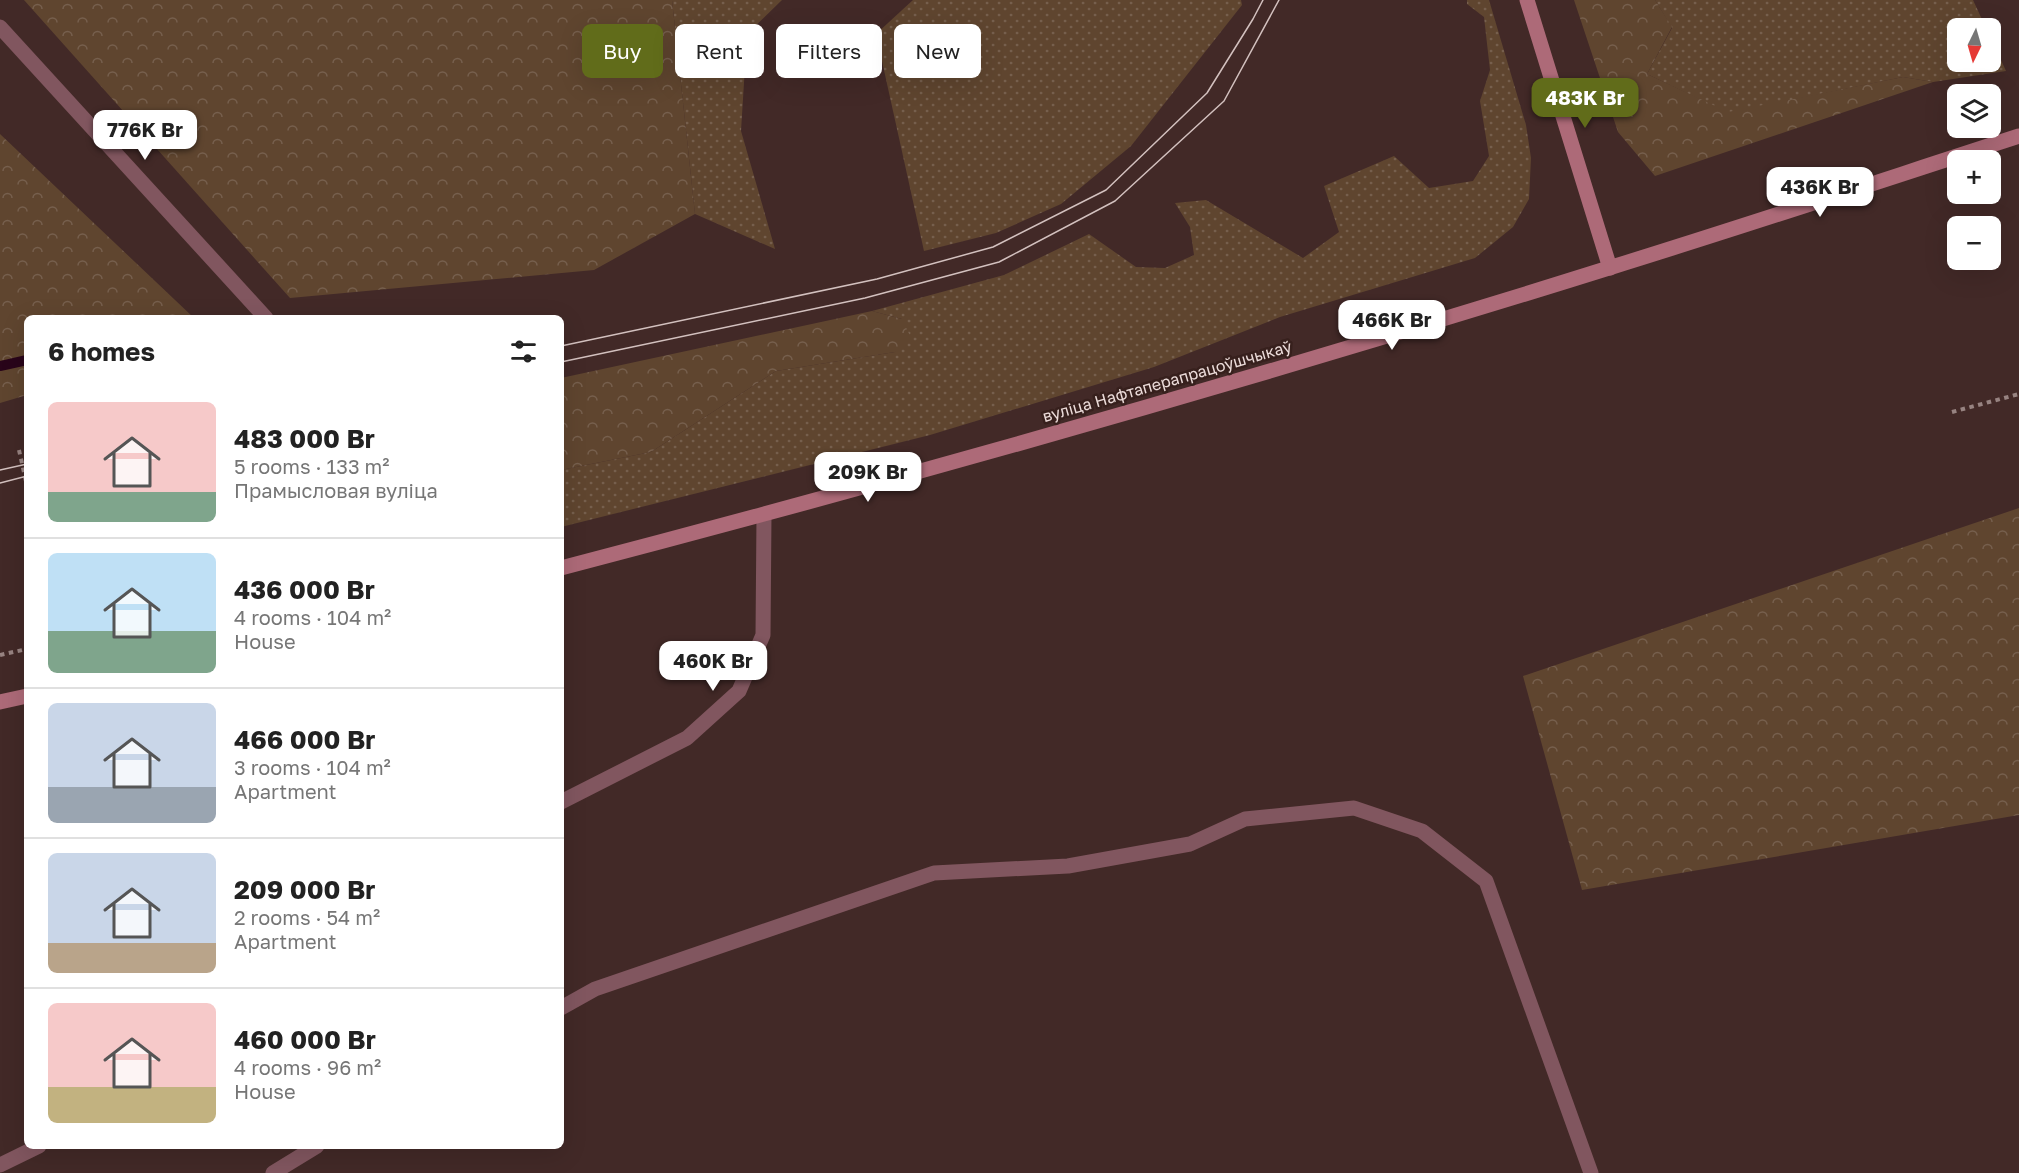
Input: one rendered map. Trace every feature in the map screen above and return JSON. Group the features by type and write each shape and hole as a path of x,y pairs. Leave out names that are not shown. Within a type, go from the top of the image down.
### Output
{"main road":[{"path":"1527,0 1610,268"},
{"name":"вуліца Нафтаперапрацоўшчыкаў","path":"564,567 764,515 1164,402 1610,268 2019,136"},
{"path":"0,702 24,697"}],"street":[{"path":"0,27 264,315"},
{"path":"564,800 687,738 739,691 763,635 764,515"},
{"path":"564,1006 595,989 934,873 1068,866 1190,844 1245,819 1354,808 1422,831 1486,881 1591,1173"},
{"path":"0,1165 33,1149"},
{"path":"273,1173 312,1149"}],"path":[{"path":"1952,412 2019,394"},
{"path":"19,450 24,472"},
{"path":"0,655 24,650"}],"green space":[{"path":"24,0 672,0 675,28 675,78 680,78 695,214 594,270 290,298"},
{"path":"672,0 782,0 757,24 675,24 675,28"},
{"path":"913,0 1241,0 1242,5 1131,146 1061,204 996,233 924,251 882,61 882,28"},
{"path":"1467,0 1489,0 1526,125 1531,158 1529,199 1513,227 1475,258 1280,317 1154,367 930,435 564,526 564,469 651,452 776,371 895,352 902,319 872,311 1004,275 1089,234 1136,267 1165,268 1194,255 1190,227 1175,203 1206,200 1303,258 1339,232 1324,186 1394,156 1429,188 1473,181 1489,156 1480,101 1490,70 1484,17 1467,4"},
{"path":"1574,0 1655,0 1672,27 1647,74 1728,112 1903,77 1933,82 1655,176 1618,132"},
{"path":"1655,0 1973,0 1981,18 1947,18 1947,72 1999,72 1933,82 1903,77 1728,113 1647,74 1672,28"},
{"path":"2001,60 2006,71 2001,72"},
{"path":"680,78 744,78 741,131 775,249 695,214"},
{"path":"0,134 191,315 24,315 24,396 0,403"},
{"path":"872,311 902,319 912,340 895,352 776,371 651,452 564,469 564,377"},
{"path":"2019,508 2019,815 1582,890 1523,676"}],"waterway":[{"path":"0,366 24,361"}],"tram line":[{"path":"564,345 877,279 993,247 1106,190 1207,93 1263,0"},
{"path":"564,361 865,298 999,262 1115,201 1224,101 1279,0"},
{"path":"0,470 24,465"},
{"path":"0,483 24,477"}]}
